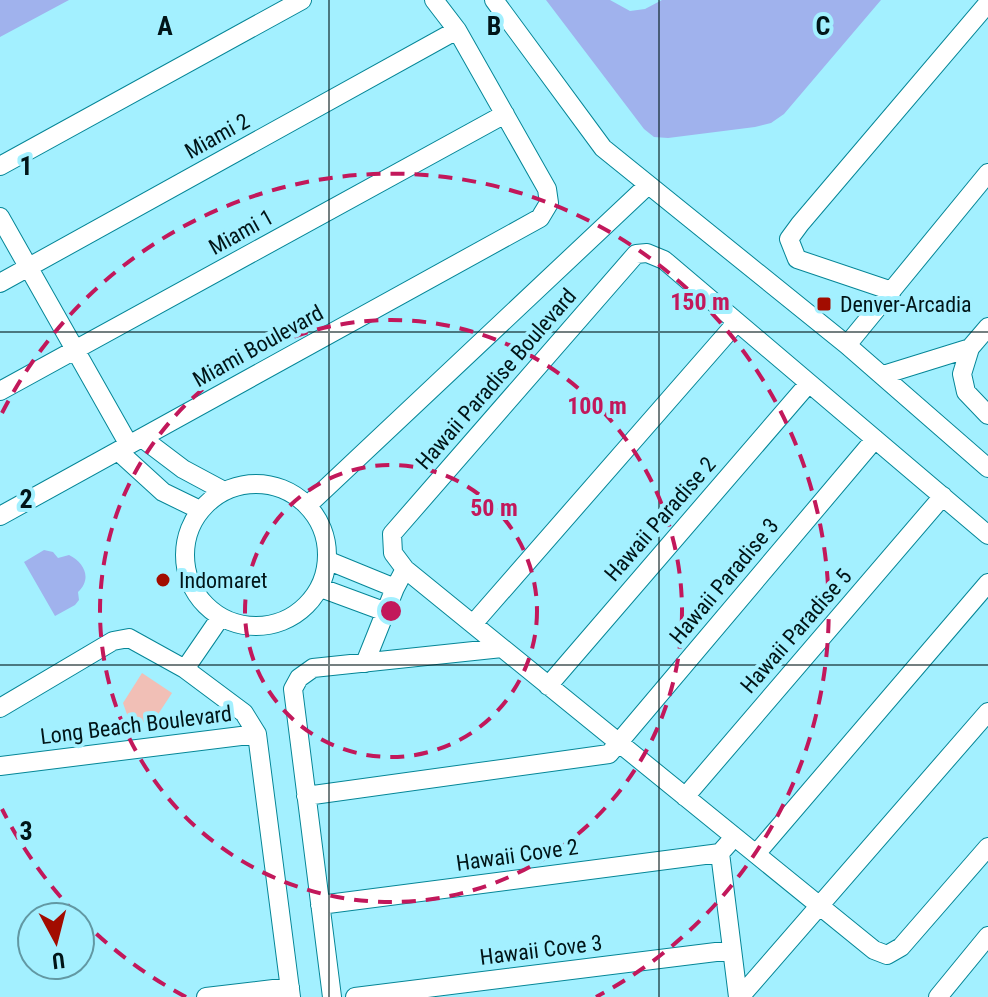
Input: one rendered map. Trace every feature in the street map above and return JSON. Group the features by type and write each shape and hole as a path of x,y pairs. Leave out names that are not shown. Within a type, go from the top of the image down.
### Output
{"street":[{"path":"0,166 302,0"},
{"path":"434,0 457,30 505,114"},
{"path":"494,0 603,148 847,345 988,468"},
{"path":"892,291 797,259 789,239 988,3"},
{"name":"Miami 2","path":"0,283 457,30"},
{"name":"Miami Boulevard","path":"0,516 540,218 549,203 547,189 505,114"},
{"name":"Miami 1","path":"0,391 505,114"},
{"path":"847,345 988,173"},
{"path":"308,505 647,186"},
{"path":"0,217 130,444 163,492 200,510"},
{"name":"Hawaii Paradise Boulevard","path":"405,569 393,553 392,534 636,254 647,253 664,260 737,322"},
{"path":"473,624 737,322 988,535"},
{"path":"988,327 970,348 962,374 966,392 988,415"},
{"path":"883,375 970,348"},
{"name":"Hawaii Paradise 2","path":"548,686 809,383"},
{"name":"Hawaii Paradise 3","path":"614,749 875,439"},
{"path":"130,444 224,491"},
{"path":"253,484 283,489 308,505 324,528 329,561 321,588 280,624 249,627 220,618 197,597 185,569 186,538 200,510 224,491 253,484"},
{"name":"Hawaii Paradise 5","path":"685,797 943,496"},
{"path":"329,561 395,588"},
{"path":"365,663 405,569 548,686 614,749 685,797 874,950 887,955 901,947 988,847"},
{"path":"756,854 988,583"},
{"path":"321,588 386,612"},
{"path":"185,669 220,618"},
{"name":"Long Beach Boulevard","path":"0,708 113,641 129,638 185,669 244,713 257,734 0,766"},
{"path":"332,997 293,689 299,678 313,668 502,648"},
{"path":"739,997 988,712"},
{"path":"206,997 290,992 257,734"},
{"path":"306,796 614,749"},
{"path":"734,837 720,853 739,997"},
{"name":"Hawaii Cove 2","path":"320,905 720,853"},
{"path":"938,997 988,936"},
{"name":"Hawaii Cove 3","path":"355,997 732,950"}],"shaded area":[{"path":"142,673 172,693 153,722 130,723 123,703"}],"water":[{"path":"0,0 69,0 0,37"},
{"path":"546,0 610,0 630,11 645,9 662,0 881,0 784,114 771,123 668,138 654,137 644,129"},
{"path":"44,550 53,552 58,558 69,555 83,567 86,577 78,592 79,600 55,616 24,562"}],"place":[{"name":"Denver-Arcadia","path":"824,304"},
{"name":"Indomaret","path":"163,580"}]}
